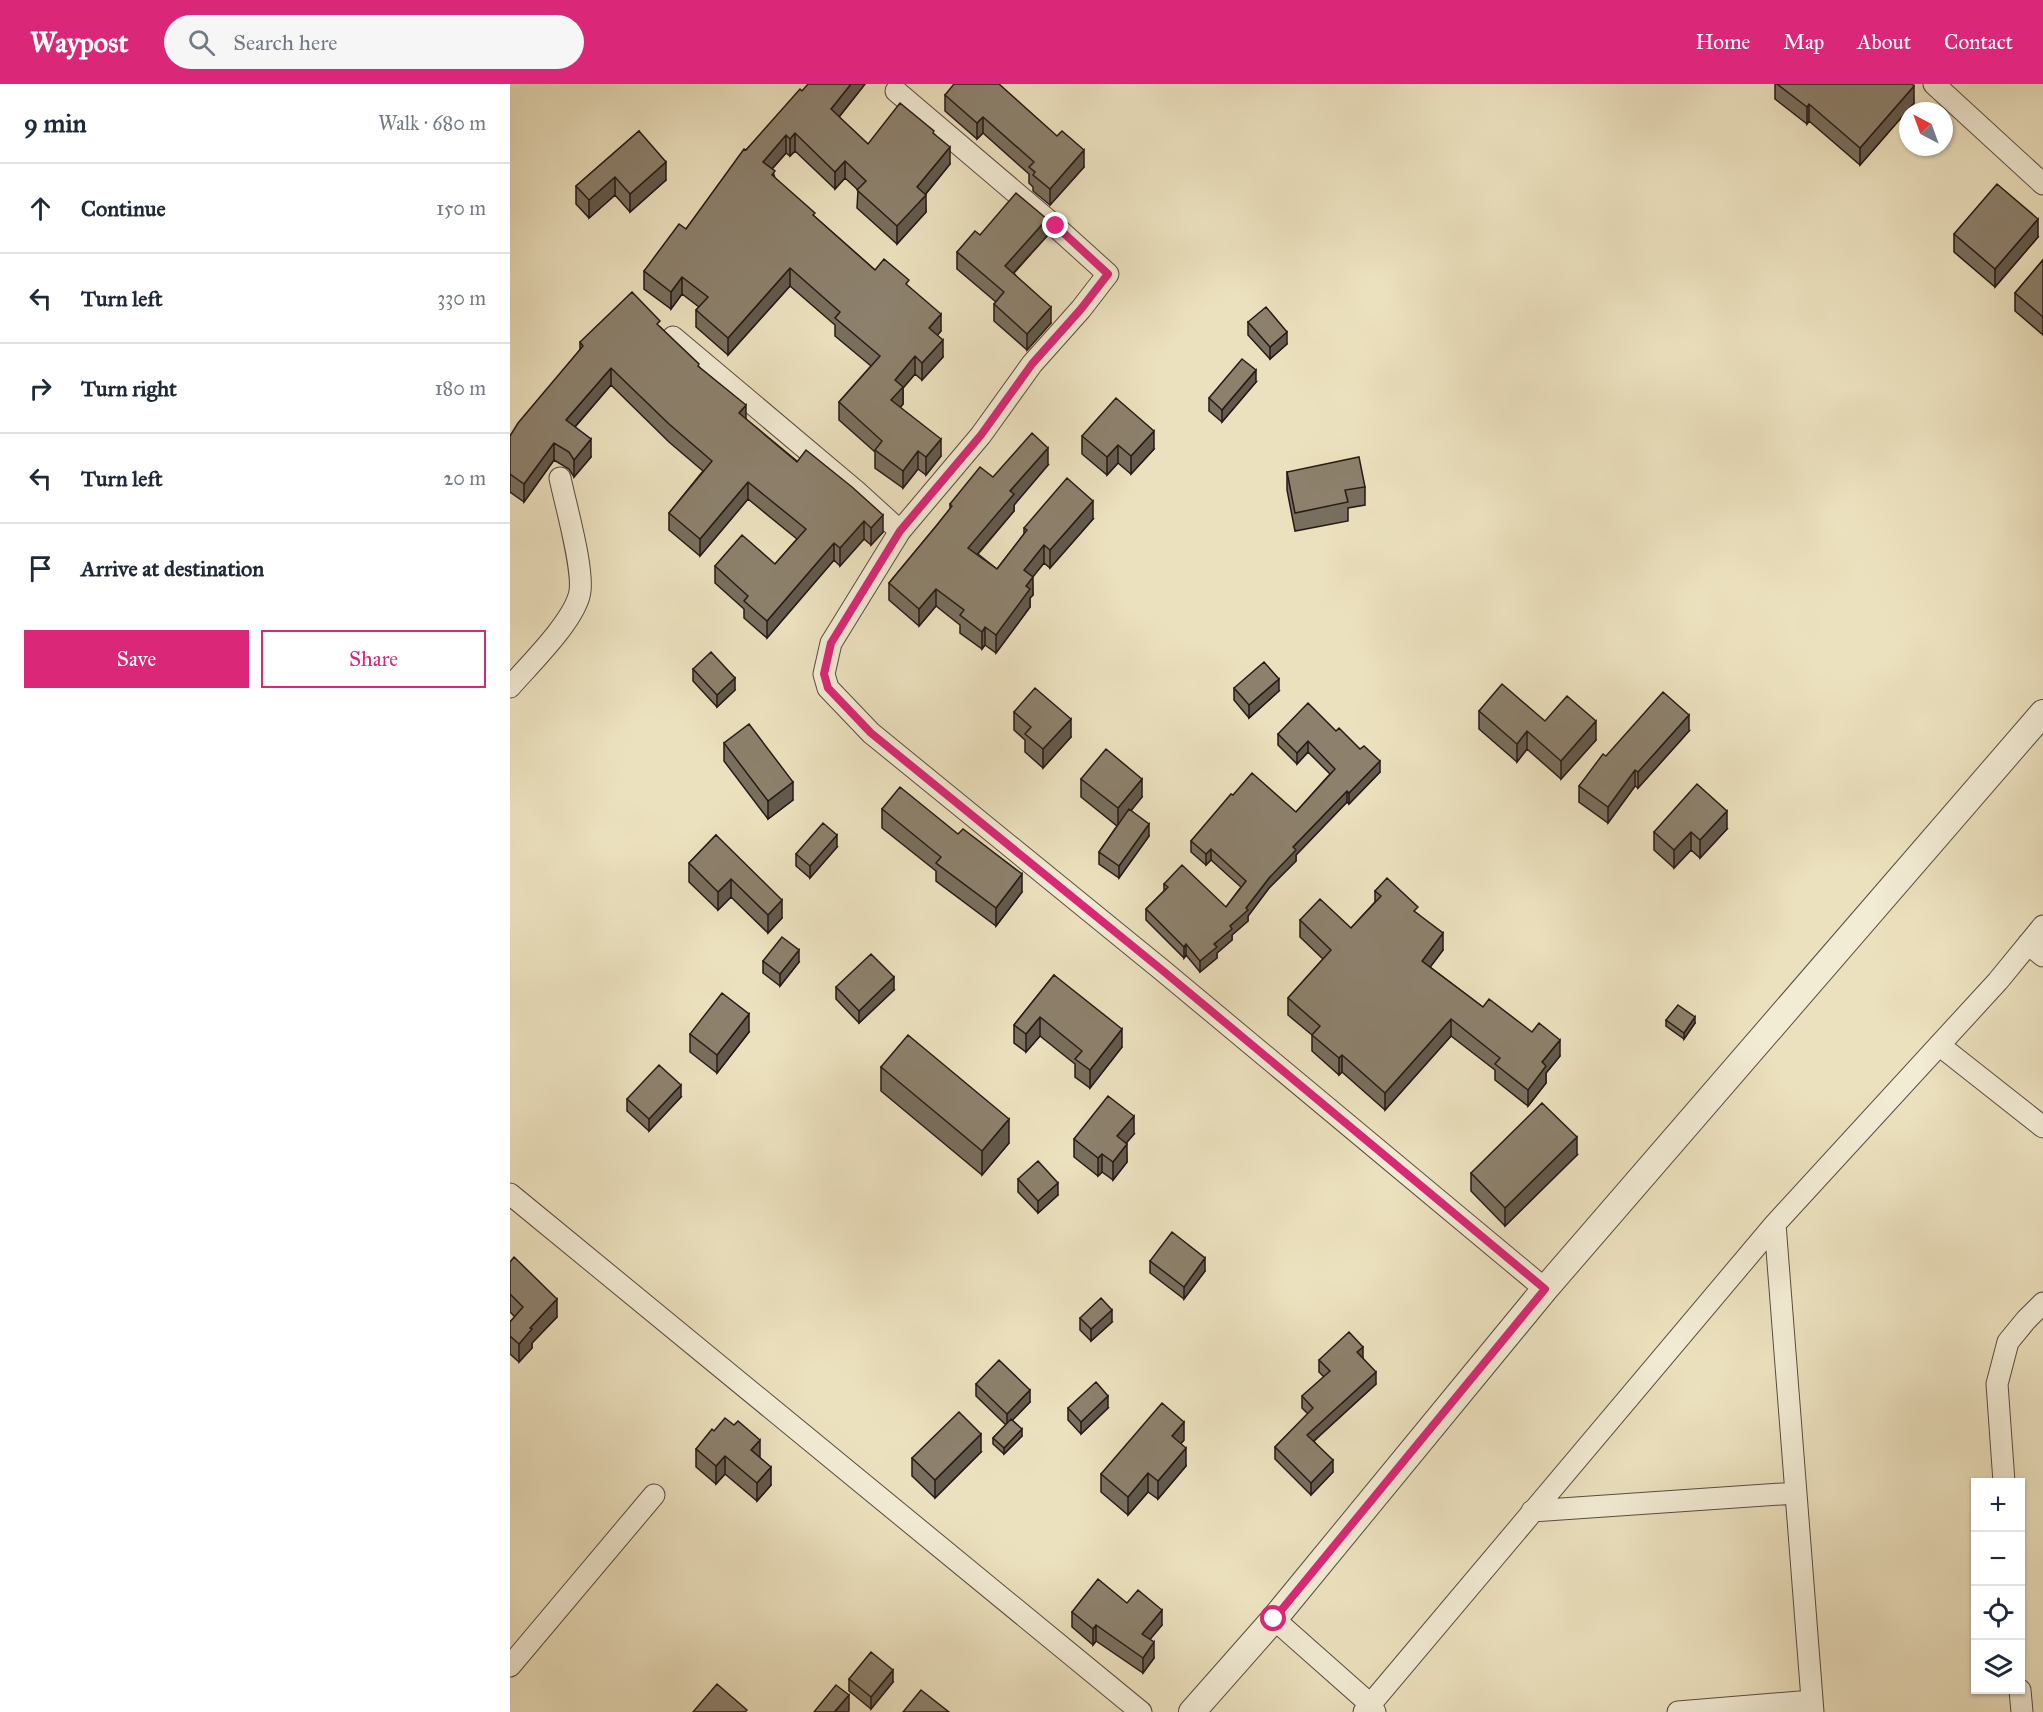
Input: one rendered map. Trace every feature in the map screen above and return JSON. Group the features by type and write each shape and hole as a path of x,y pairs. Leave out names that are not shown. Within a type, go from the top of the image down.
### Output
{"street":[{"path":"1934,84 2043,184"},
{"path":"896,91 1056,226 1108,274 1081,309 1032,364 981,435 900,531 831,643 824,674 828,688 871,733 1162,970 1545,1289"},
{"path":"673,337 856,490 900,531"},
{"path":"510,687 569,618 580,594 580,569 560,478"},
{"path":"1191,1712 1274,1619 1545,1289 2043,712"},
{"path":"1274,1619 1370,1709 1532,1511 1775,1224 1998,981 2036,950 2043,926"},
{"path":"1939,1045 2043,1127"},
{"path":"510,1194 1141,1712"},
{"path":"1678,1712 1812,1706 1775,1224"},
{"path":"2004,1478 1997,1384 2008,1342 2043,1303"},
{"path":"1532,1511 1796,1493"},
{"path":"510,1666 654,1495"},
{"path":"2020,1694 2022,1712"}],"building":[{"path":"808,84 851,84 831,109 868,144 900,103 950,147 917,187 926,195 897,226 857,190 866,181 845,161 835,172 795,133 790,139 786,135 763,162 775,171 772,175 815,213 813,215 875,270 884,259 909,280 906,284 941,314 929,328 943,340 922,363 915,356 895,380 903,387 891,400 941,439 926,457 918,451 903,471 875,450 882,441 839,402 880,356 835,318 840,312 790,268 728,338 696,310 708,297 682,277 671,292 644,271 679,224 686,229 744,149 746,150 800,89 802,91"},
{"path":"954,84 999,84 1057,136 1062,131 1084,150 1050,189 1033,175 1035,172 1029,167 1034,162 983,117 977,123 945,95"},
{"path":"1777,84 1912,84 1914,86 1860,148 1809,104 1807,107"},
{"path":"639,131 666,162 630,194 615,177 589,200 576,186"},
{"path":"1997,184 2038,219 1995,269 1954,234"},
{"path":"1016,193 1047,219 1005,266 1051,307 1027,334 994,304 1004,292 957,252 975,231 980,235"},
{"path":"2043,260 2043,317 2015,293"},
{"path":"632,292 660,321 657,324 699,364 698,366 746,405 739,413 797,462 806,450 883,515 871,528 864,521 840,548 834,543 767,621 744,601 748,596 715,566 742,535 775,564 806,529 748,482 700,539 669,513 712,461 669,424 611,368 566,420 591,439 574,460 569,452 554,443 524,484 510,474 510,436 518,423 583,346 580,342"},
{"path":"1266,307 1287,332 1270,347 1248,322"},
{"path":"1242,359 1256,370 1222,410 1209,398"},
{"path":"1116,398 1154,431 1131,456 1118,445 1107,457 1082,436"},
{"path":"1032,433 1048,448 1010,491 1014,494 968,548 997,569 1027,530 1024,528 1067,478 1093,501 1050,550 1044,545 1024,570 1033,577 1026,586 1030,589 996,635 985,627 982,632 960,615 964,610 936,589 919,609 889,583 952,506 950,504 980,467 993,477"},
{"path":"1359,457 1365,487 1345,490 1348,502 1295,513 1287,472"},
{"path":"711,652 735,678 717,695 693,669"},
{"path":"1264,662 1279,679 1249,705 1234,688"},
{"path":"1502,684 1545,721 1567,696 1596,721 1561,761 1527,731 1517,744 1479,711"},
{"path":"1035,688 1071,719 1043,749 1025,734 1031,727 1014,712"},
{"path":"1663,692 1689,715 1638,772 1635,770 1608,807 1579,786 1603,754 1606,756"},
{"path":"1308,703 1336,731 1339,728 1360,749 1364,746 1380,761 1349,793 1347,791 1293,847 1296,850 1269,878 1246,908 1248,910 1230,926 1232,929 1214,944 1217,947 1200,961 1186,944 1184,947 1146,909 1168,887 1164,884 1182,865 1226,907 1246,881 1211,849 1206,854 1191,841 1252,773 1296,812 1335,769 1308,741 1297,753 1278,734"},
{"path":"749,724 793,782 768,801 724,743"},
{"path":"1106,749 1142,779 1118,808 1081,779"},
{"path":"1697,784 1727,811 1700,840 1691,832 1674,850 1654,832"},
{"path":"900,787 958,834 963,829 1022,874 996,908 936,863 941,857 882,809"},
{"path":"1129,809 1149,824 1119,866 1099,852"},
{"path":"823,823 837,835 810,866 796,854"},
{"path":"716,835 782,900 768,915 731,879 718,892 689,863"},
{"path":"1387,878 1418,907 1414,911 1443,933 1422,961 1483,1007 1489,999 1532,1032 1539,1023 1560,1040 1542,1062 1546,1066 1528,1090 1495,1064 1500,1058 1451,1019 1385,1093 1342,1055 1339,1058 1312,1035 1320,1026 1288,998 1331,950 1300,920 1320,899 1351,928 1381,896 1375,891"},
{"path":"782,937 799,950 780,974 763,961"},
{"path":"871,954 894,977 859,1011 836,987"},
{"path":"1054,975 1122,1029 1090,1070 1075,1059 1082,1051 1040,1017 1026,1034 1014,1025"},
{"path":"722,993 749,1014 717,1055 690,1034"},
{"path":"1678,1005 1695,1017 1684,1033 1666,1020"},
{"path":"908,1035 1009,1119 982,1151 881,1067"},
{"path":"659,1065 681,1085 649,1119 627,1099"},
{"path":"1108,1096 1134,1116 1117,1136 1127,1144 1113,1162 1102,1154 1098,1158 1074,1139"},
{"path":"1542,1103 1577,1137 1505,1208 1471,1173"},
{"path":"1038,1161 1058,1183 1038,1201 1018,1179"},
{"path":"1172,1232 1205,1258 1184,1287 1150,1261"},
{"path":"514,1257 557,1299 530,1328 532,1329 519,1344 510,1336 510,1322 523,1307 510,1294 510,1262"},
{"path":"1101,1298 1112,1310 1091,1329 1080,1318"},
{"path":"1349,1332 1363,1347 1357,1352 1376,1372 1307,1435 1333,1460 1311,1483 1275,1447 1313,1408 1302,1396 1330,1371 1319,1360"},
{"path":"999,1360 1030,1390 1007,1414 976,1384"},
{"path":"1096,1382 1108,1396 1081,1422 1068,1408"},
{"path":"1162,1403 1184,1422 1172,1436 1186,1448 1158,1481 1148,1473 1128,1497 1101,1474"},
{"path":"959,1412 981,1434 935,1480 912,1458"},
{"path":"725,1418 734,1425 738,1421 760,1440 751,1450 771,1467 757,1483 725,1456 716,1466 696,1449 712,1429 714,1431"},
{"path":"1011,1419 1022,1429 1004,1448 993,1438"},
{"path":"1098,1579 1127,1603 1138,1590 1162,1610 1142,1634 1154,1642 1143,1658 1096,1625 1093,1629 1072,1612"},
{"path":"871,1652 893,1670 871,1697 849,1679"},
{"path":"717,1684 747,1710 745,1712 693,1712"},
{"path":"836,1685 849,1695 835,1711 837,1712 814,1712"},
{"path":"921,1690 949,1712 903,1712"}],"route":[{"path":"1056,226 1108,274 1081,309 1032,364 981,435 900,531 831,643 824,674 828,688 871,733 1162,970 1545,1289 1274,1619"}]}
